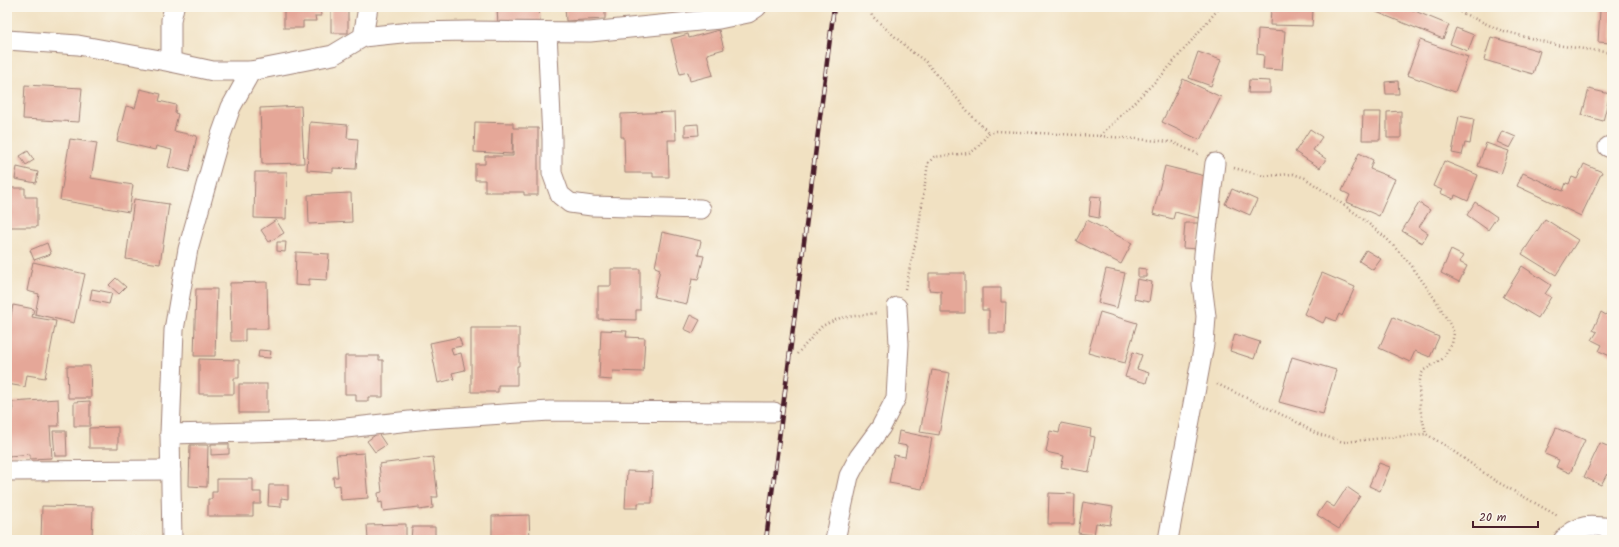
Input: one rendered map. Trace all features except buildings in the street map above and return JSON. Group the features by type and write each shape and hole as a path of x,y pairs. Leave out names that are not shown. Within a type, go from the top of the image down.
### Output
{"street":[{"path":"171,62 171,20 174,7"},
{"path":"362,37 368,7"},
{"path":"7,40 78,45 213,71 251,70 333,55 362,37 411,32 440,31 590,32 719,19 748,13 758,7"},
{"path":"547,32 552,139 552,173 560,195 570,203 592,206 701,209"},
{"path":"172,540 170,434 174,330 188,249 217,146 231,107 251,70"},
{"path":"1168,540 1204,344 1206,316 1202,284 1204,254 1215,163"},
{"path":"835,540 849,476 859,457 881,427 896,398 899,344 897,307"},
{"path":"170,434 328,430 428,418 550,411 774,412"},
{"path":"7,471 171,470"},
{"path":"1563,540 1578,527 1593,525 1612,528"}],"path":[{"path":"869,7 872,16 912,52 925,61 972,116 989,133"},
{"path":"1100,136 1164,73 1220,7"},
{"path":"1449,7 1507,32 1556,45 1612,53"},
{"path":"1197,379 1220,385 1293,420 1314,433 1343,442 1426,434"}],"railway":[{"path":"766,540 834,7"}]}
